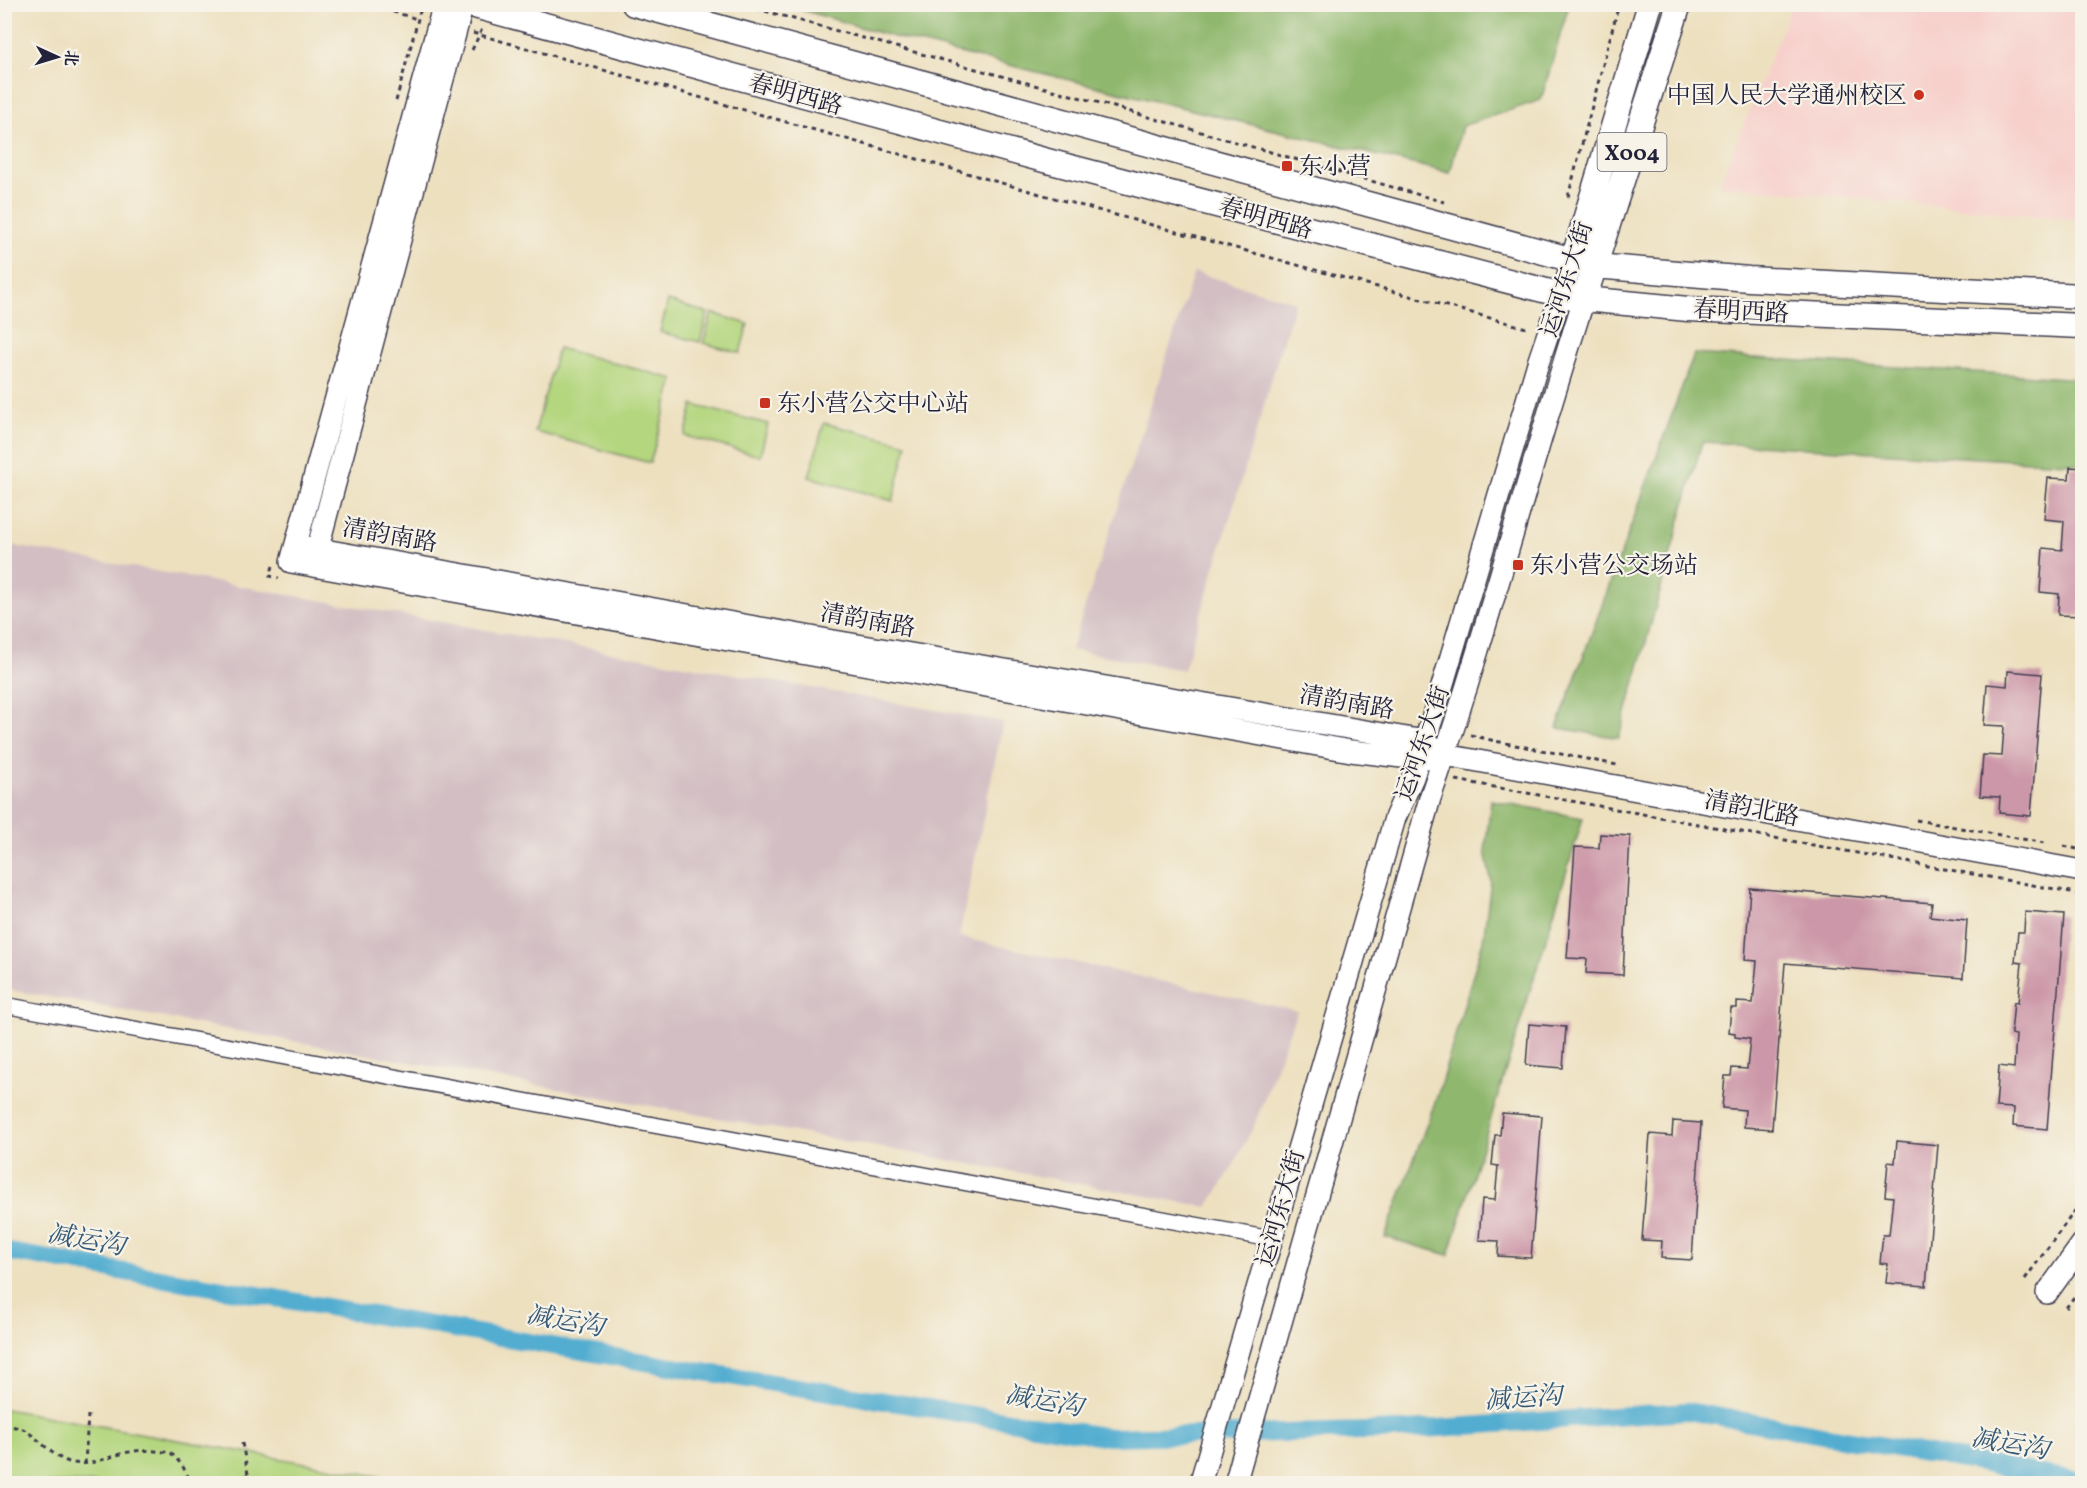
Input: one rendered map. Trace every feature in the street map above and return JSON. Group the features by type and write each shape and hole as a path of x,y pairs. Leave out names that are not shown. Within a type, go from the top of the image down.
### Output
{"main road":[{"name":"清韵南路","path":"465,4 446,19 291,562 315,557 1351,751 1422,750 1445,755"},
{"name":"春明西路","path":"465,4 1055,164 1573,297 1688,309 2082,326"},
{"name":"春明西路","path":"634,4 1584,263 1749,279 2082,296"},
{"name":"运河东大街","path":"1584,263 1650,4"},
{"name":"运河东大街","path":"1235,1484 1437,778 1454,730 1558,380 1573,297 1679,4"},
{"name":"清韵南路","path":"315,557 446,19"},
{"name":"运河东大街","path":"1200,1484 1395,818 1422,750 1452,655 1538,363 1548,335 1573,297"},
{"name":"清韵北路","path":"1445,755 2082,872"},
{"path":"2047,1293 2082,1244"}],"street":[{"path":"4,1005 1271,1239"}],"path":[{"name":"春明西路","path":"367,4 417,18 446,19 1548,335"},
{"path":"393,110 422,4"},
{"path":"739,4 1100,103 1449,203"},
{"name":"运河东大街","path":"1568,198 1619,4"},
{"path":"273,566 270,576 281,578"},
{"path":"1454,730 1495,741 1623,766"},
{"name":"清韵北路","path":"1437,778 1470,782 2082,894"},
{"path":"1911,819 2048,843"},
{"path":"2059,846 2082,850"},
{"path":"2025,1279 2082,1201"},
{"path":"2066,1308 2082,1286"},
{"path":"85,1464 88,1415"},
{"path":"4,1425 21,1428 51,1452 68,1461 85,1464 127,1452 149,1450 171,1454 182,1465 192,1484"},
{"path":"242,1443 250,1484"},
{"path":"261,1484 273,1479 277,1484"}],"shaded area":[{"name":"中国人民大学通州校区","path":"1792,5 2082,5 2082,220 1719,185"},
{"path":"1194,272 1295,302 1184,670 1071,650"},
{"path":"4,544 1003,722 959,937 1297,1011 1254,1126 1208,1207 5,989"}],"green space":[{"path":"785,5 1569,5 1541,100 1462,126 1450,173 894,37"},
{"path":"668,301 708,313 700,342 660,332"},
{"path":"712,313 748,324 740,353 703,343"},
{"path":"558,348 674,379 650,463 535,432"},
{"path":"1694,354 2082,379 2082,464 1702,442 1619,738 1557,728"},
{"path":"693,405 768,424 760,456 685,436"},
{"path":"824,423 907,444 893,501 809,477"},
{"path":"1491,800 1583,818 1449,1255 1385,1237 1438,1094 1483,941 1491,881 1485,851"},
{"path":"5,1409 417,1483 5,1483"}],"building":[{"path":"2070,467 2082,468 2082,616 2058,615 2059,594 2040,592 2043,548 2062,550 2064,521 2044,519 2048,478 2069,479"},
{"path":"2008,671 2042,674 2031,816 1999,813 2000,797 1980,796 1983,755 2002,756 2004,726 1984,725 1987,684 2007,686"},
{"path":"1600,834 1630,836 1623,975 1586,973 1587,959 1567,958 1575,847 1599,848"},
{"path":"1750,888 1932,903 1930,916 1967,920 1963,978 1785,963 1772,1129 1744,1127 1745,1110 1722,1108 1725,1076 1731,1076 1732,1068 1747,1069 1750,1039 1735,1037 1735,1033 1729,1032 1731,1008 1737,1008 1737,1002 1753,1003 1757,961 1745,960"},
{"path":"2025,912 2064,915 2047,1129 2013,1126 2014,1108 1996,1107 1999,1066 2014,1068 2016,1035 2011,1034 2014,1002 2018,1003 2022,963 2015,962 2018,932 2024,932"},
{"path":"1529,1024 1566,1027 1563,1068 1526,1065"},
{"path":"1502,1113 1542,1116 1531,1258 1498,1256 1499,1241 1479,1240 1482,1199 1495,1200 1498,1166 1492,1165 1495,1135 1500,1135"},
{"path":"1673,1121 1701,1123 1692,1260 1661,1258 1662,1241 1642,1240 1650,1134 1672,1136"},
{"path":"1897,1141 1938,1145 1926,1286 1886,1283 1888,1264 1880,1263 1883,1235 1889,1235 1893,1197 1885,1196 1888,1162 1895,1163"}],"waterway":[{"name":"减运沟","path":"4,1251 691,1370 1109,1437 1408,1430 1687,1411 2082,1481"}],"place":[{"name":"中国人民大学通州校区","path":"1919,95"},
{"name":"东小营","path":"1287,166"},
{"name":"东小营公交中心站","path":"765,403"},
{"name":"东小营公交场站","path":"1518,565"}]}
